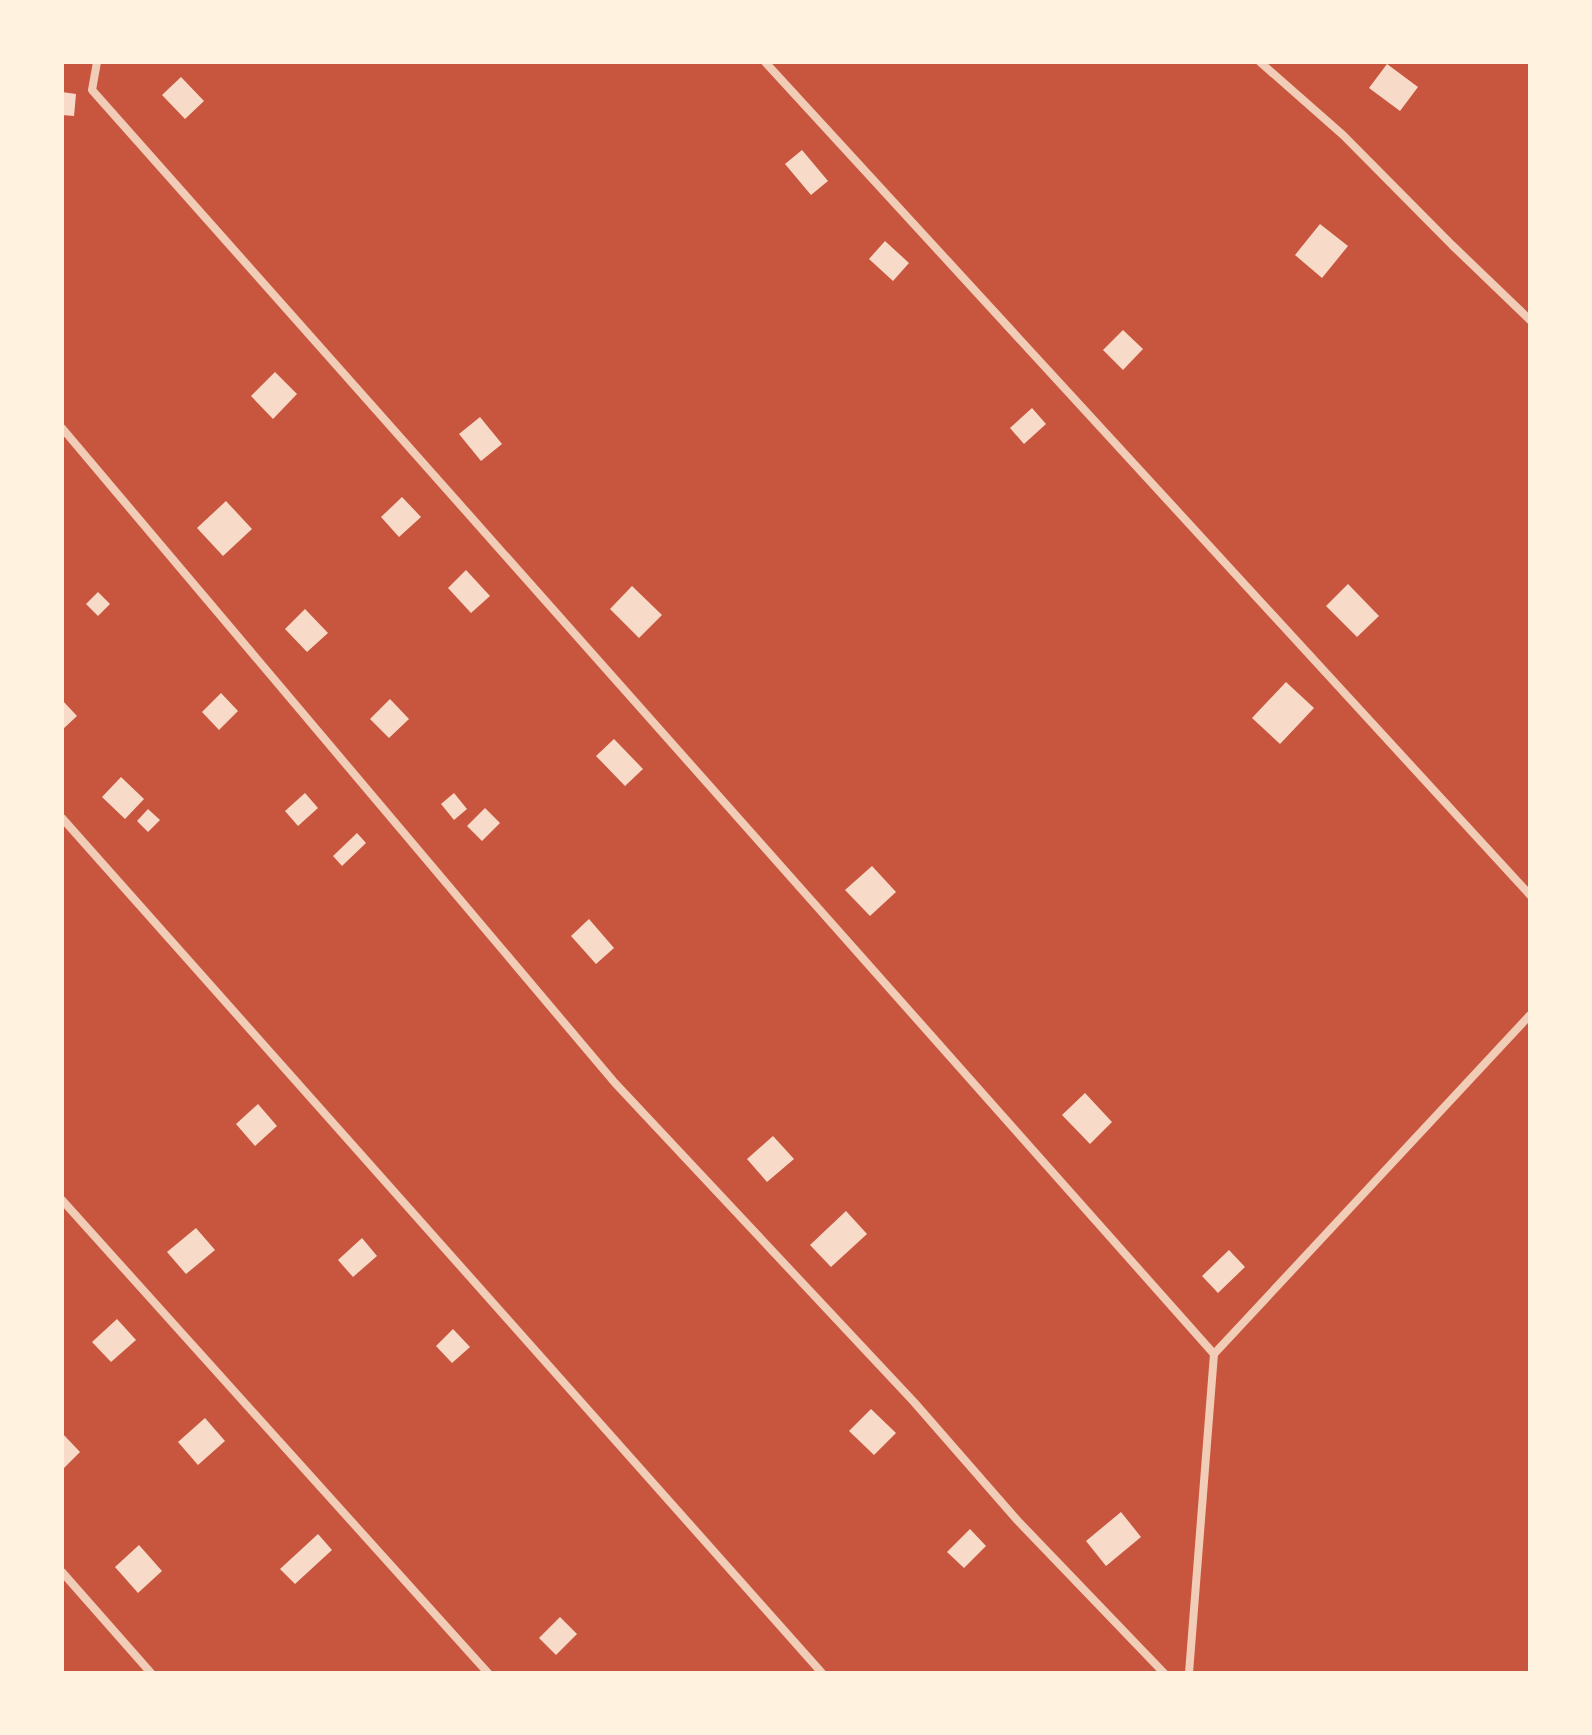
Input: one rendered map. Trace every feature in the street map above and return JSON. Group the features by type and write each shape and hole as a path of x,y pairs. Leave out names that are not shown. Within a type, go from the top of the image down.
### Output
{"street":[{"path":"97,62 92,90 1214,1354"},
{"path":"765,62 1530,895"},
{"path":"1260,62 1343,135 1530,320"},
{"path":"62,428 615,1083 914,1402 1018,1521 1164,1673"},
{"path":"62,818 822,1673"},
{"path":"1189,1673 1214,1354 1530,1015"},
{"path":"62,1200 488,1673"},
{"path":"62,1572 151,1673"}],"building":[{"path":"1387,64 1418,87 1400,111 1369,88"},
{"path":"181,77 204,101 185,119 162,95"},
{"path":"62,92 76,94 74,116 62,115"},
{"path":"802,150 828,181 811,195 785,164"},
{"path":"1320,224 1348,246 1322,278 1295,255"},
{"path":"885,241 909,263 893,281 869,259"},
{"path":"1123,330 1143,349 1123,370 1103,350"},
{"path":"275,372 297,394 273,419 251,396"},
{"path":"1032,408 1046,424 1024,444 1010,428"},
{"path":"480,417 502,444 481,461 459,434"},
{"path":"402,497 421,517 399,537 381,517"},
{"path":"226,501 252,529 223,556 197,528"},
{"path":"466,570 490,596 471,613 448,588"},
{"path":"1348,584 1379,616 1357,637 1326,606"},
{"path":"632,586 662,615 639,638 610,609"},
{"path":"98,592 110,604 98,616 86,604"},
{"path":"305,609 328,633 307,652 285,629"},
{"path":"1286,682 1314,708 1280,744 1252,718"},
{"path":"221,693 238,711 219,730 202,712"},
{"path":"390,699 409,719 389,738 370,719"},
{"path":"62,700 77,716 62,730"},
{"path":"614,739 643,769 625,786 596,756"},
{"path":"121,777 144,799 125,819 102,797"},
{"path":"305,793 318,808 298,826 285,811"},
{"path":"454,793 467,809 454,820 441,804"},
{"path":"485,808 500,823 482,841 467,826"},
{"path":"148,809 160,820 148,832 137,821"},
{"path":"357,833 366,843 342,866 333,856"},
{"path":"872,866 896,892 870,916 845,890"},
{"path":"589,919 614,948 596,964 571,936"},
{"path":"1085,1093 1112,1122 1090,1144 1062,1115"},
{"path":"258,1104 277,1126 255,1146 236,1124"},
{"path":"773,1136 794,1159 767,1182 747,1159"},
{"path":"846,1211 867,1234 831,1267 810,1245"},
{"path":"196,1228 215,1250 186,1274 167,1252"},
{"path":"362,1238 377,1256 353,1277 338,1260"},
{"path":"1229,1250 1245,1267 1218,1293 1202,1276"},
{"path":"117,1319 136,1340 111,1362 92,1342"},
{"path":"453,1329 470,1347 452,1363 436,1346"},
{"path":"871,1409 896,1433 874,1455 849,1431"},
{"path":"205,1418 225,1441 198,1465 178,1442"},
{"path":"62,1433 80,1452 62,1470"},
{"path":"1121,1512 1141,1537 1106,1566 1086,1541"},
{"path":"970,1529 986,1546 964,1568 947,1552"},
{"path":"318,1534 332,1550 295,1584 280,1569"},
{"path":"139,1545 162,1571 138,1593 115,1567"},
{"path":"560,1617 577,1634 556,1655 539,1638"}]}
